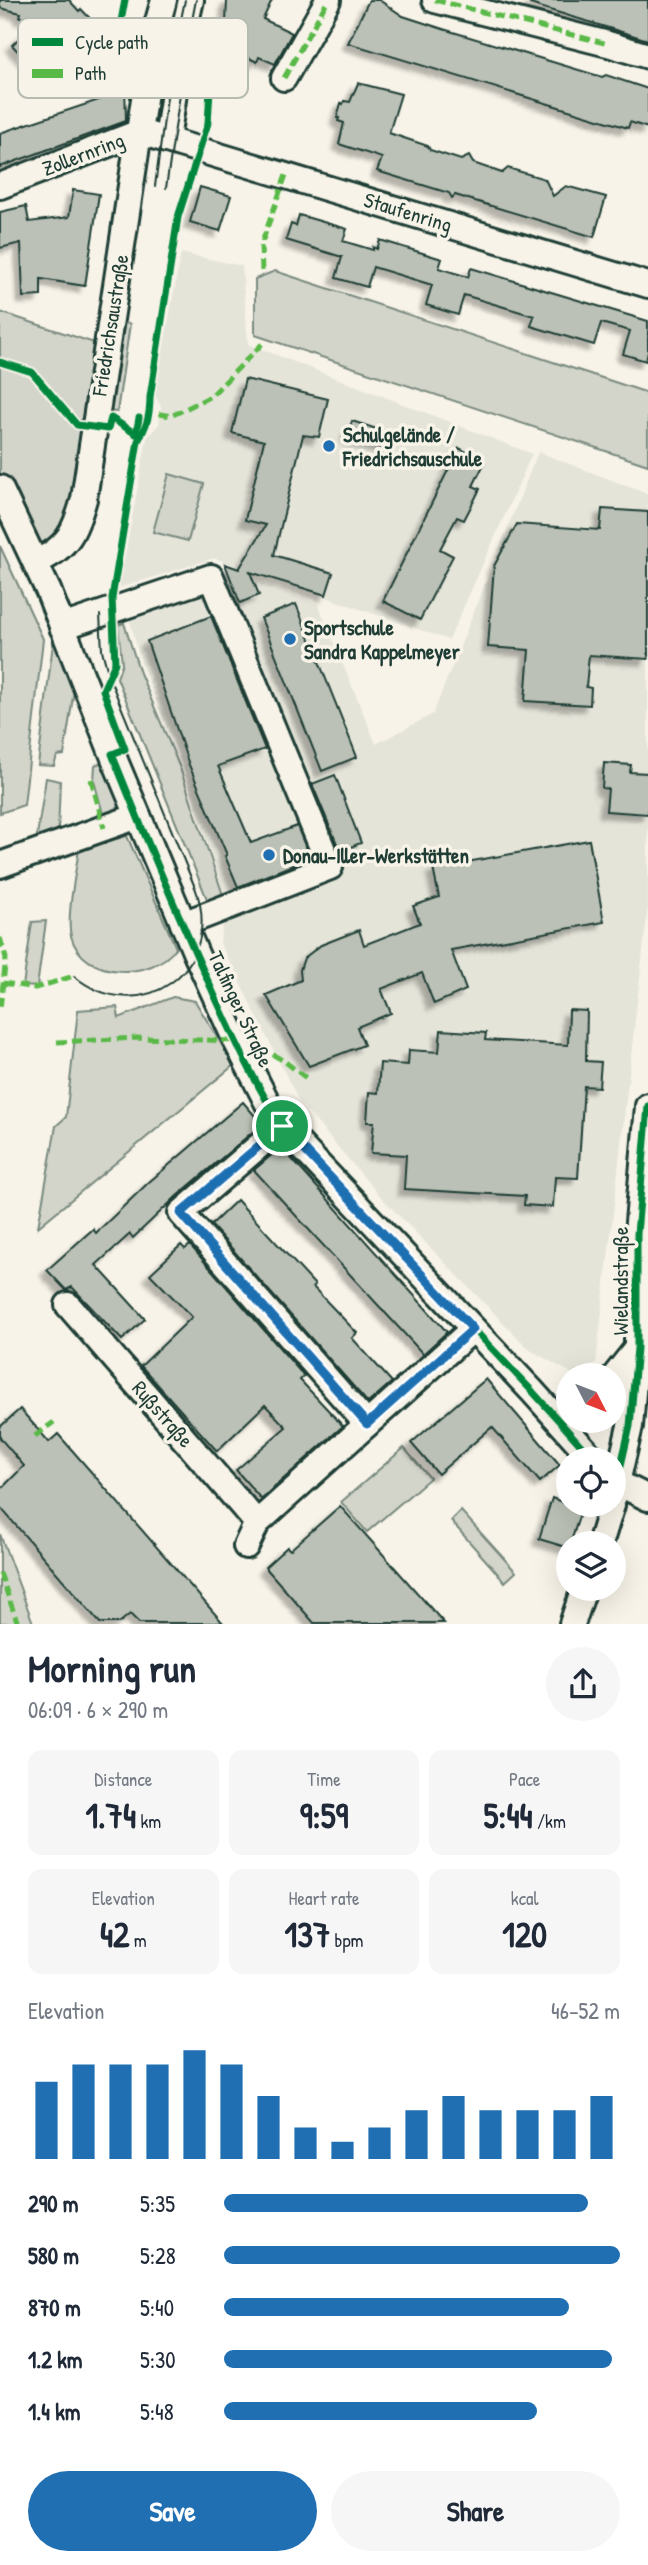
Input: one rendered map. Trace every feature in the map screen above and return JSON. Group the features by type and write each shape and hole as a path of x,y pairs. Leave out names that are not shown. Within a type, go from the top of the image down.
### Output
{"street":[{"name":"Friedrichsaustraße","path":"159,18 164,0"},
{"path":"187,18 191,0"},
{"path":"284,78 328,0"},
{"path":"435,0 648,56"},
{"name":"Friedrichsaustraße","path":"36,562 53,555 69,538 84,499 145,98"},
{"path":"167,139 173,98"},
{"name":"Zollernring","path":"0,186 140,132 167,139"},
{"name":"Staufenring","path":"167,139 648,285"},
{"path":"0,488 36,562 62,627 211,577 330,867 183,924"},
{"name":"Talfinger Straße","path":"62,627 183,924 236,1041 282,1126 582,1447"},
{"path":"0,865 138,816"},
{"name":"Wielandstraße","path":"625,1447 641,1337 637,1234 645,1168 648,1106"},
{"path":"282,1126 181,1213 367,1424"},
{"name":"Rußstraße","path":"68,1305 257,1523"},
{"path":"246,1546 257,1523 473,1329"},
{"path":"623,1363 641,1337"},
{"path":"533,1392 556,1397"},
{"path":"626,1494 648,1498"},
{"path":"572,1623 580,1601"}],"shaded area":[{"name":"Schulgelände / Friedrichsauschule","path":"181,253 242,266 248,344 532,454 449,640 214,558 119,588 147,438 159,424 161,407 155,395"},
{"path":"275,271 648,393 648,465 255,335 255,279"},
{"path":"122,293 128,294 124,323 130,324 117,412 106,411"},
{"path":"0,312 94,343 109,336 84,499 36,562 0,488"},
{"path":"538,452 648,494 648,907 596,1363 556,1365 530,1350 380,1196 300,1103 220,943 226,900 183,767 142,666 129,617 218,567 318,604 376,744 433,714"},
{"path":"169,474 204,484 188,541 153,532"},
{"path":"0,546 43,639 24,805 0,813"},
{"path":"124,623 140,673 180,768 222,892 220,898 209,904 117,678 122,664 118,625"},
{"path":"54,635 74,690 64,755 57,756 54,766 38,765"},
{"path":"103,762 124,810 104,817 94,781 95,765"},
{"path":"46,778 60,781 58,832 36,842"},
{"path":"127,836 176,948 165,959 152,966 119,971 103,968 78,951 71,936 70,917 79,849"},
{"path":"46,921 37,987 23,986 32,922"},
{"path":"173,997 195,1001 234,1065 38,1227 56,1126 66,1117 78,1010 117,1007 119,1018"},
{"path":"404,1448 430,1478 367,1532 341,1502"},
{"path":"461,1511 516,1572 505,1582 451,1521"},
{"path":"0,1534 33,1623 0,1623"}],"building":[{"path":"0,0 69,0 90,18 23,18 20,17 21,13 0,8"},
{"path":"227,0 272,0 263,19 292,33 275,64 259,57 257,62 248,58 248,18 226,18"},
{"path":"369,0 379,0 403,16 443,29 648,89 648,128 630,122 628,128 348,43"},
{"path":"531,0 648,0 648,40 530,4"},
{"path":"18,39 18,51 12,45"},
{"path":"358,83 401,94 389,133 461,160 469,156 473,163 502,173 508,168 545,179 553,196 566,186 606,197 594,237 455,195 452,198 449,193 377,171 382,158 339,144 344,123 337,118 341,103 350,102"},
{"path":"125,98 126,121 0,167 0,133 102,99"},
{"path":"200,187 231,196 220,231 190,222"},
{"path":"73,190 99,194 85,286 41,279 41,296 23,297 21,243 0,248 0,212 26,206 29,222 69,217"},
{"path":"299,215 347,229 343,241 373,250 373,247 377,249 380,240 442,259 439,268 468,277 471,268 648,321 646,361 623,354 630,331 601,323 594,345 531,326 534,316 464,295 458,315 426,305 432,285 373,267 367,287 336,278 342,257 286,240 291,224 296,226"},
{"path":"245,379 328,399 319,437 303,435 274,555 333,573 326,595 250,572 259,595 240,603 225,564 239,569 266,525 245,520 264,441 232,433"},
{"path":"352,421 395,435 390,450 347,437"},
{"path":"459,448 485,462 473,486 480,489 464,520 457,517 440,549 453,556 420,620 383,601"},
{"path":"602,509 648,512 648,659 589,655 586,687 591,688 590,705 525,701 529,650 488,647 494,566 517,524 600,530"},
{"path":"296,604 357,757 322,771 261,618"},
{"path":"211,616 265,749 218,766 251,843 297,826 310,858 238,887 189,765 147,641"},
{"path":"604,763 631,765 630,772 648,773 648,814 606,811 608,789 602,788"},
{"path":"335,775 361,843 340,851 312,784"},
{"path":"589,840 604,922 451,950 466,990 434,1004 422,973 381,989 391,1013 357,1027 364,1045 309,1066 266,995 301,980 300,970 304,958 321,945 359,930 364,945 420,923 413,906 439,897 433,868"},
{"path":"569,1010 587,1011 586,1061 601,1062 599,1087 584,1086 578,1178 555,1177 553,1207 524,1205 525,1196 404,1189 406,1155 371,1153 374,1122 367,1122 369,1092 378,1093 380,1063 408,1065 409,1050 439,1052 441,1030 486,1033 485,1040 568,1045"},
{"path":"243,1102 262,1124 177,1196 133,1238 130,1234 96,1265 145,1319 122,1340 72,1287 66,1290 47,1270 93,1229 96,1233 149,1182"},
{"path":"281,1147 447,1332 423,1354 254,1170"},
{"path":"237,1200 357,1333 352,1338 392,1382 368,1403 211,1225"},
{"path":"181,1245 185,1249 190,1245 304,1376 300,1380 343,1426 261,1499 236,1470 286,1427 265,1405 217,1451 141,1366 192,1317 150,1274"},
{"path":"486,1379 556,1460 556,1468 540,1482 492,1427 438,1474 411,1443"},
{"path":"20,1409 49,1442 58,1434 223,1623 139,1623 130,1614 119,1623 100,1623 0,1507 0,1490 24,1466 0,1438 0,1427"},
{"path":"552,1498 556,1500 556,1517 579,1517 574,1531 556,1531 556,1544 539,1539"},
{"path":"340,1506 444,1623 314,1623 265,1567 287,1547 290,1550"}],"tram line":[{"path":"181,18 185,0"},
{"path":"192,18 196,0"},
{"path":"155,186 167,98"},
{"path":"166,188 179,98"},
{"path":"74,976 99,991 125,997 149,994 170,983 187,967 198,945 202,919 196,890 109,677 102,650 100,615"}],"marked path":[{"path":"284,78 328,0"},
{"path":"435,0 608,44"},
{"path":"262,271 261,245 286,175"},
{"path":"144,411 171,416 211,396 263,343"},
{"path":"91,779 104,828"},
{"path":"0,938 6,958 0,1008"},
{"path":"3,983 35,988 74,976"},
{"path":"57,1042 137,1038 236,1041"},
{"path":"260,1047 309,1080"},
{"path":"35,1436 54,1422"},
{"path":"0,1573 18,1624"}],"cycle path":[{"path":"122,18 125,0"},
{"path":"210,98 208,123 178,217 149,415 138,441 112,598 115,663 103,690 125,749 112,754 213,992 237,1044 282,1126 582,1447"},
{"path":"0,362 32,372 77,425 108,429 111,418 136,434 139,418"},
{"path":"625,1447 630,1426 637,1348 637,1234 648,1106"}],"place":[{"name":"Schulgelände / Friedrichsauschule","path":"329,446"},
{"name":"Sportschule Sandra Kappelmeyer","path":"290,639"},
{"name":"Donau-Iller-Werkstätten","path":"269,855"}],"route":[{"path":"282,1126 473,1329 367,1424 181,1213 282,1126"}]}
